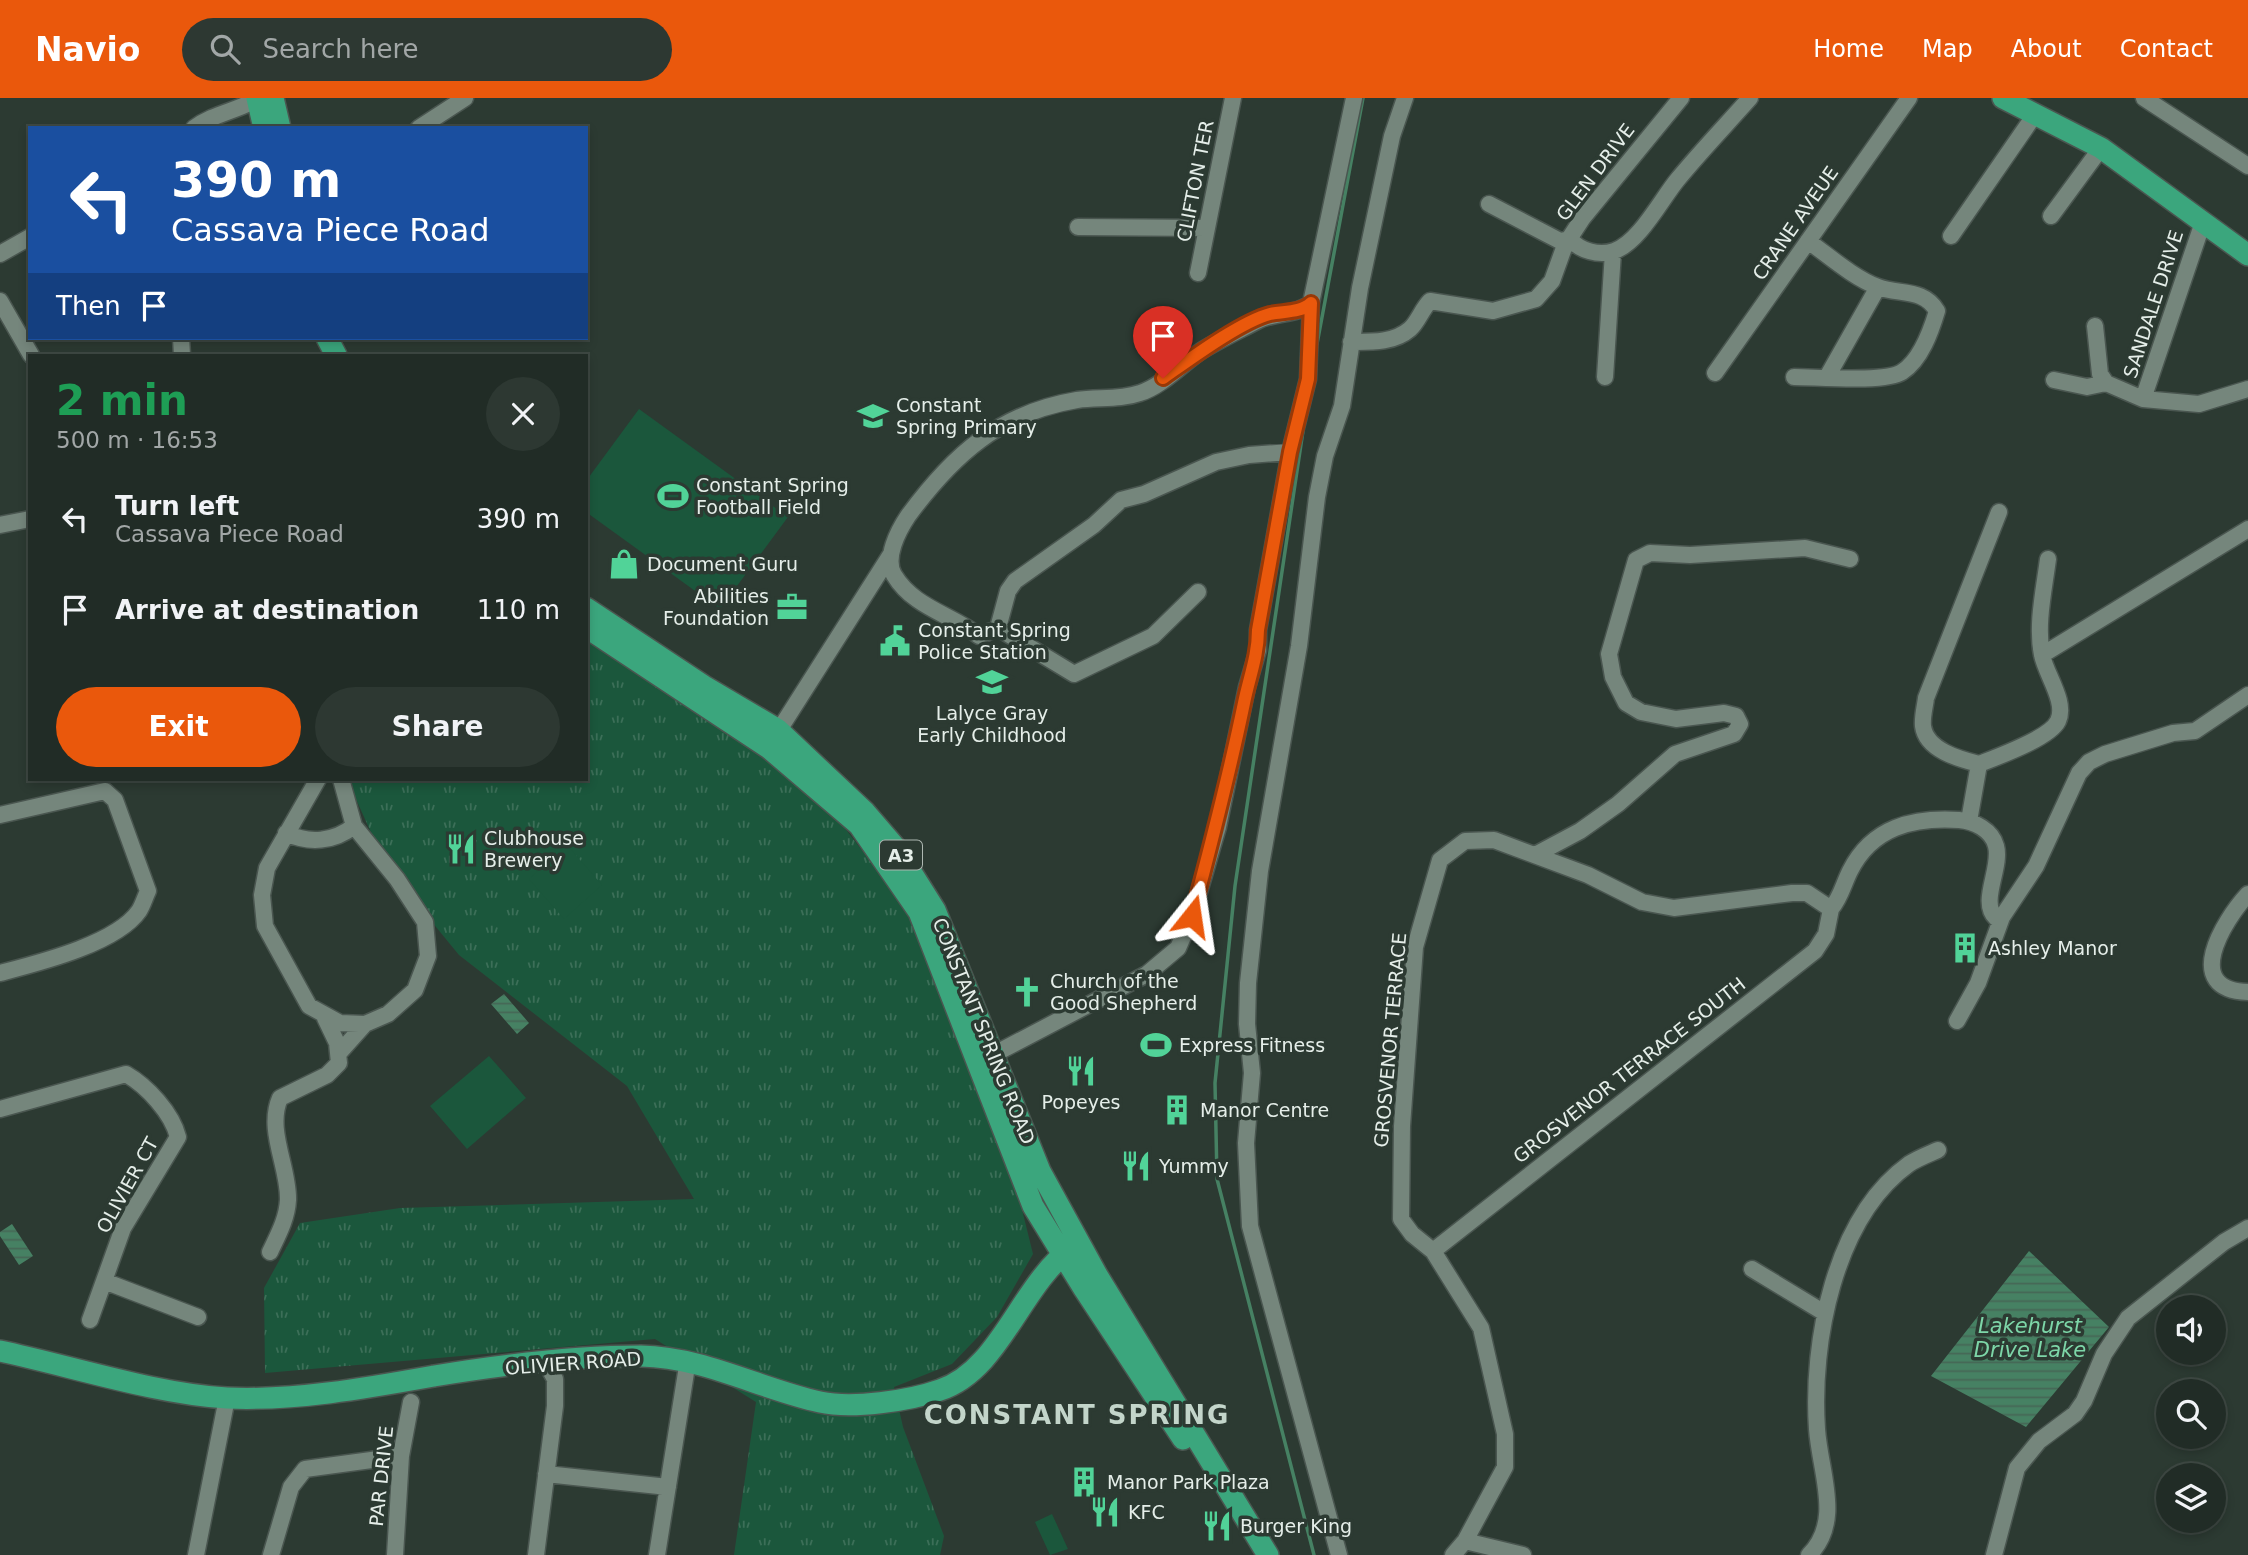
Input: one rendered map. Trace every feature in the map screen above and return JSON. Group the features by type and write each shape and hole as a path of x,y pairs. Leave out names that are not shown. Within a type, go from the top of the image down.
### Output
{"main road":[{"path":"262,98 264,126"},
{"path":"262,98 279,126"},
{"path":"2003,98 2101,148 2203,222 2244,247"},
{"name":"CONSTANT SPRING ROAD","path":"588,609 704,686 774,738 816,785 859,825 919,912 987,1058 1000,1125 1033,1206 1070,1249 1268,1555"},
{"name":"CONSTANT SPRING ROAD","path":"588,628 774,738"},
{"name":"CONSTANT SPRING ROAD","path":"1070,1249 1253,1555"},
{"name":"OLIVIER ROAD","path":"0,1351 175,1391 227,1398 292,1396 546,1363 643,1356 688,1360 823,1403 848,1405 940,1390 961,1380 977,1366 1070,1249"}],"street":[{"path":"197,126 206,120 240,110 262,98"},
{"path":"422,126 465,98"},
{"name":"CLIFTON TER","path":"1198,273 1233,98"},
{"path":"987,1058 1147,974 1178,948 1192,916 1212,852 1247,687 1258,650 1258,630 1290,452 1308,379 1311,303 1354,98"},
{"path":"1339,1555 1250,1226 1246,1143 1252,1073 1247,1024 1249,971 1260,871 1299,646 1317,497 1325,456 1342,406 1351,360 1351,342 1392,136 1405,98"},
{"name":"GLEN DRIVE","path":"1351,342 1380,342 1399,336 1412,327 1430,301 1493,311 1536,299 1552,281 1561,253 1582,219 1681,98"},
{"path":"1489,204 1560,241 1570,239 1577,248 1588,251 1614,251 1627,244 1678,179 1750,98"},
{"name":"CRANE AVEUE","path":"1715,373 1909,98"},
{"path":"2144,98 2248,166"},
{"path":"1951,236 2036,113"},
{"path":"2051,216 2101,148"},
{"name":"SANDALE DRIVE","path":"2143,399 2203,222"},
{"path":"1077,227 1207,228"},
{"path":"0,254 28,238"},
{"path":"1794,377 1868,378 1901,373 1911,363 1930,332 1937,311 1932,302 1900,290 1878,287 1808,241"},
{"path":"1605,377 1614,251"},
{"path":"1826,377 1878,287"},
{"path":"0,301 30,354"},
{"path":"774,738 891,554 901,526 938,476 965,449 999,426 1038,411 1077,400 1143,393 1203,350 1267,315 1306,308 1311,303"},
{"path":"2095,326 2100,374 2106,383 2143,399 2199,404 2248,390"},
{"path":"2054,380 2087,387 2106,383"},
{"path":"998,628 1008,591 1015,581 1094,525 1121,500 1144,494 1216,462 1290,452"},
{"path":"1999,512 1926,698 1923,728 1936,747 1959,759 1979,764 2034,739 2057,723 2062,709 2042,655 2042,607 2048,559"},
{"path":"0,525 28,519"},
{"path":"2042,655 2248,529"},
{"path":"1535,855 1580,831 1618,804 1675,754 1734,734 1740,724 1736,716 1724,713 1676,719 1641,712 1626,703 1613,677 1609,654 1629,575 1636,560 1650,553 1690,555 1805,548 1850,559"},
{"path":"891,554 892,573 909,593 979,636 998,628"},
{"path":"998,628 1074,674 1153,636 1198,592"},
{"path":"1957,1021 1978,983 2002,917 2036,866 2079,773 2089,762 2105,754 2173,733 2195,731 2248,695"},
{"path":"1979,764 1969,821 1989,832 1996,846 1989,907 1996,918 2002,917"},
{"path":"317,781 267,869 262,895 265,926 309,1006 325,1018 340,1023 365,1024"},
{"path":"270,1252 286,1217 288,1198 274,1114 280,1098 335,1069 340,1052 365,1024 388,1014 415,990 428,956 425,922 397,879 354,827 342,781"},
{"path":"0,815 105,791 115,800 148,891 139,911 124,925 89,945 0,974"},
{"name":"GROSVENOR TERRACE SOUTH","path":"1433,1251 1815,951 1826,934 1831,909 1841,897 1850,870 1877,835 1903,824 1930,818 1969,821"},
{"path":"286,833 307,841 343,835 354,827"},
{"name":"GROSVENOR TERRACE","path":"1453,1555 1465,1541 1505,1466 1505,1434 1482,1328 1433,1251 1412,1234 1401,1219 1402,1126 1415,947 1440,860 1465,841 1494,840 1642,902 1674,908 1807,893 1831,909"},
{"path":"2248,894 2222,928 2211,961 2213,976 2225,988 2248,992"},
{"path":"325,1018 340,1052"},
{"name":"OLIVIER CT","path":"0,1109 126,1074 144,1087 175,1126 178,1137 123,1228 104,1281"},
{"path":"1809,1555 1823,1541 1829,1512 1817,1428 1818,1367 1823,1312 1863,1215 1880,1190 1910,1163 1938,1150"},
{"path":"1994,1555 2017,1468 2039,1441 2075,1414 2084,1401 2104,1354 2128,1318 2224,1242 2248,1228"},
{"path":"1752,1269 1823,1312"},
{"path":"90,1320 104,1281 198,1317"},
{"path":"657,1555 688,1360"},
{"path":"536,1555 555,1406 555,1379 546,1363"},
{"path":"196,1555 227,1398"},
{"name":"PAR DRIVE","path":"395,1555 401,1456 411,1402"},
{"path":"271,1555 291,1487 305,1469 401,1456"},
{"path":"546,1474 668,1487"},
{"path":"1465,1541 1523,1555"}],"green space":[{"name":"Constant Spring Football Field","path":"639,409 788,517 720,609 588,513 588,478"},
{"path":"588,629 681,692 837,818 905,906 1001,1125 1033,1254 997,1317 952,1364 894,1387 903,1427 944,1536 940,1555 734,1555 756,1402 655,1339 265,1373 264,1288 300,1223 400,1208 694,1199 627,1086 459,955 386,866 348,781 588,781"},
{"path":"567,845 602,885 564,919 529,879"},
{"path":"489,1056 526,1098 467,1149 430,1106"},
{"path":"1052,1514 1068,1549 1050,1555 1035,1522"}],"water":[{"path":"504,994 529,1023 517,1034 491,1004"},
{"path":"12,1224 33,1256 19,1265 0,1236 0,1232"},
{"name":"Lakehurst Drive Lake","path":"2029,1251 2109,1327 2026,1427 1931,1376"}],"waterway":[{"path":"1317,344 1363,98"},
{"path":"1303,431 1235,886 1215,1083 1217,1179 1314,1555"}],"place":[{"name":"Constant Spring Primary","path":"873,416"},
{"name":"Constant Spring Football Field","path":"673,496"},
{"name":"Document Guru","path":"624,564"},
{"name":"Abilities Foundation","path":"792,607"},
{"name":"Constant Spring Police Station","path":"895,641"},
{"name":"Lalyce Gray Early Childhood","path":"992,682"},
{"name":"Clubhouse Brewery","path":"461,849"},
{"name":"Ashley Manor","path":"1965,948"},
{"name":"Church of the Good Shepherd","path":"1027,992"},
{"name":"Express Fitness","path":"1156,1045"},
{"name":"Popeyes","path":"1081,1071"},
{"name":"Manor Centre","path":"1177,1110"},
{"name":"Yummy","path":"1136,1166"},
{"name":"Manor Park Plaza","path":"1084,1482"},
{"name":"KFC","path":"1105,1512"},
{"name":"Burger King","path":"1217,1526"}],"district":[{"name":"CONSTANT SPRING","path":"1077,1415"}],"route":[{"path":"1163,378 1203,350 1267,315 1306,308 1311,303 1308,379 1290,452 1258,630 1258,650 1247,687 1212,852 1192,916"}]}
